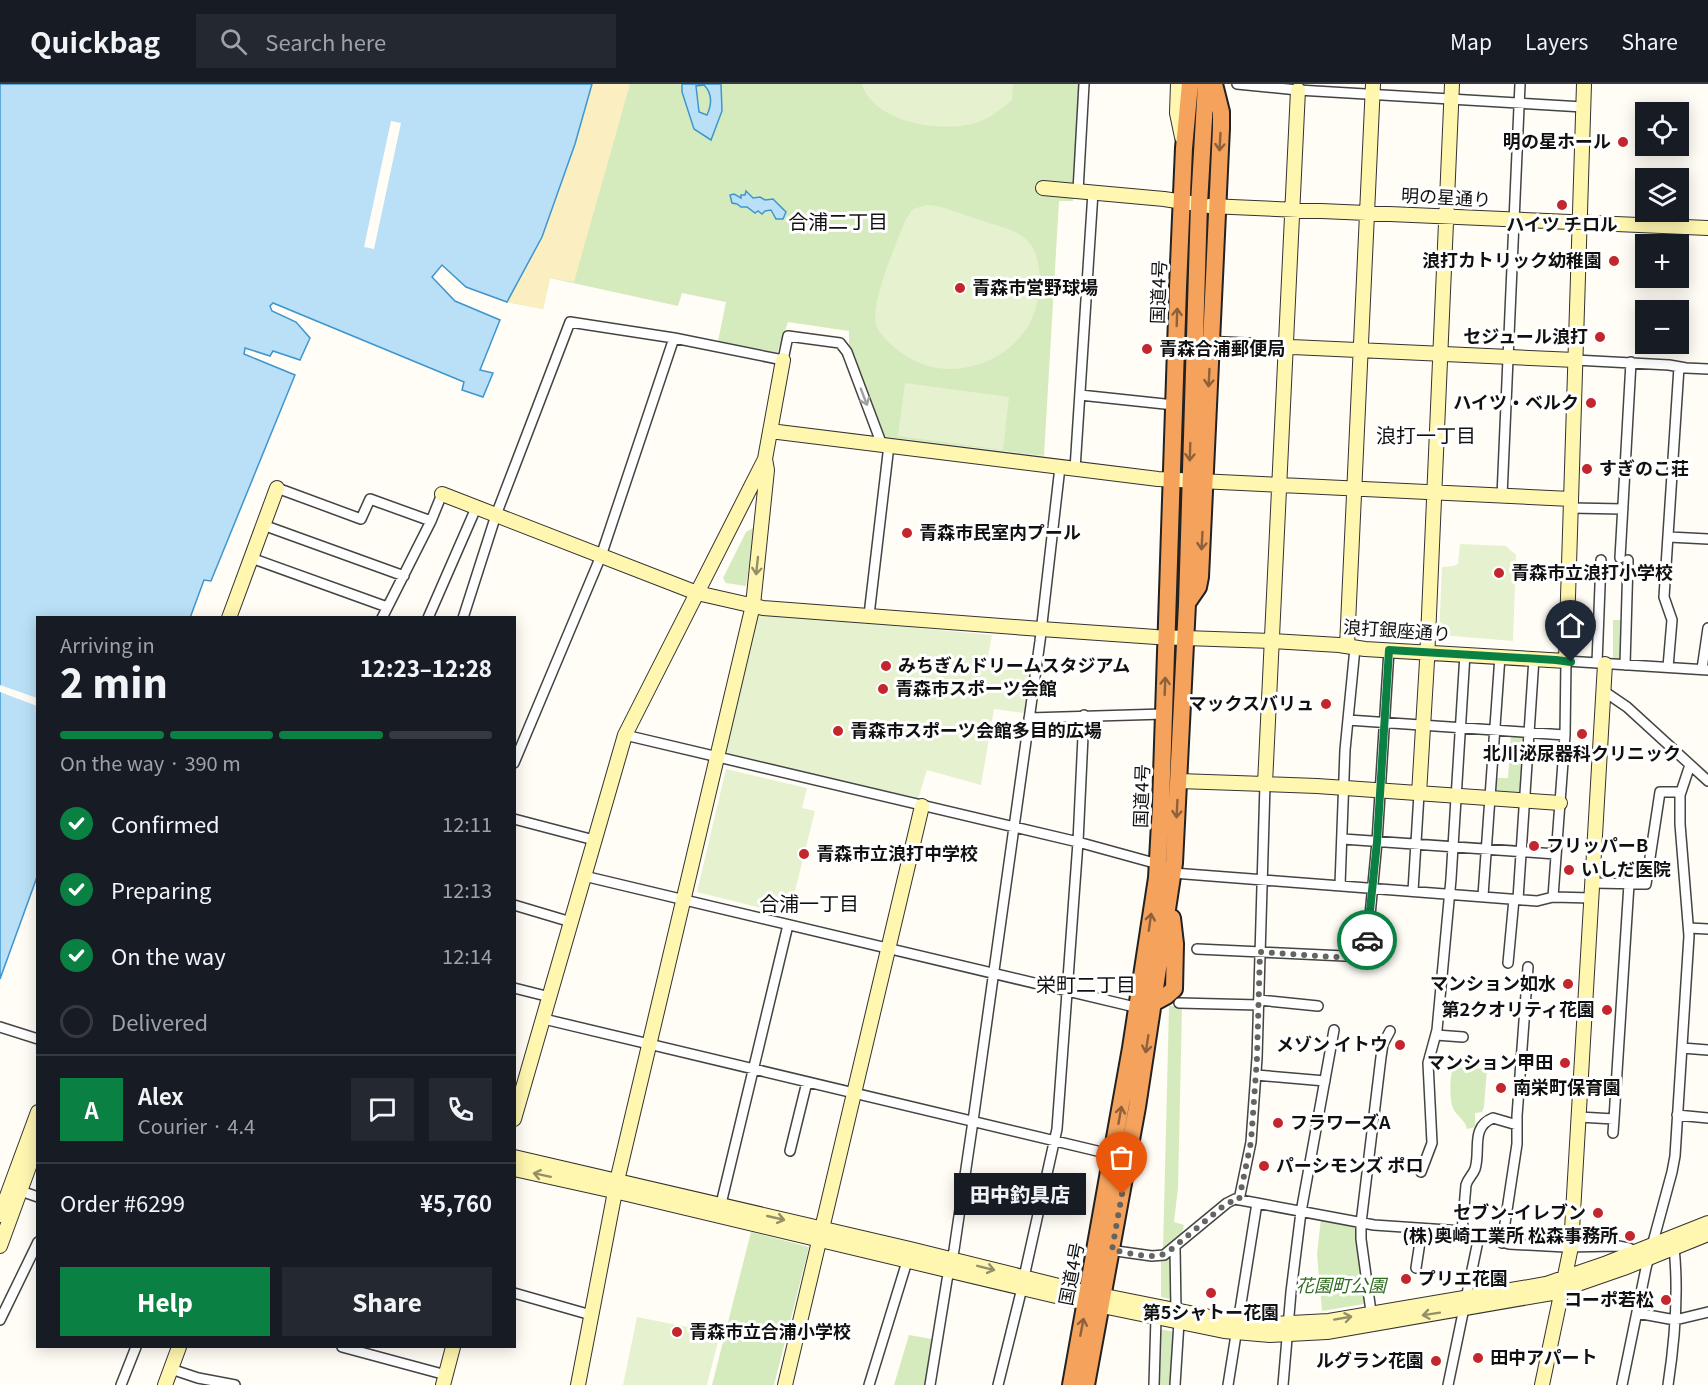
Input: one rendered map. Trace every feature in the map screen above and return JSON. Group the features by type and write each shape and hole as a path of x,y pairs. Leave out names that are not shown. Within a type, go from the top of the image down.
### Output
{"highway":[{"name":"国道4号","path":"1147,1008 1158,864 1184,148 1190,84"},
{"name":"国道4号","path":"1203,343 1199,204 1215,85"},
{"path":"1197,482 1203,343 1216,207 1221,112 1215,85"},
{"name":"国道4号","path":"1071,1385 1094,1300 1173,873 1187,604 1199,584 1197,482"},
{"name":"国道4号","path":"1086,1385 1094,1300"}],"street":[{"path":"1075,469 1080,394 1086,191 1084,84"},
{"path":"1178,84 1177,113 1184,148"},
{"path":"1237,84 1372,89 1452,99 1583,107"},
{"path":"1413,891 1427,652 1452,84"},
{"path":"1502,496 1520,84"},
{"path":"1553,897 1565,735 1584,84"},
{"path":"1239,1200 1251,1142 1256,1075 1265,784 1298,87"},
{"path":"1340,885 1372,89"},
{"name":"明の星通り","path":"1043,188 1182,201 1216,207 1708,228"},
{"path":"464,616 496,515 570,322 783,360"},
{"path":"516,1112 625,735 765,459 788,336 840,343 845,349 886,445 869,615"},
{"path":"516,758 601,556 674,339"},
{"path":"1203,343 1631,362 1708,369"},
{"path":"1625,665 1623,509 1631,362"},
{"path":"1668,667 1672,620 1664,597 1679,367"},
{"path":"1080,394 1174,405"},
{"path":"770,431 1172,480 1502,496 1623,509"},
{"path":"579,1385 616,1186 753,605 767,470 765,459"},
{"path":"930,1385 973,1121 1041,630 1060,467"},
{"path":"230,616 277,488 361,519 370,499 431,521"},
{"path":"383,616 442,495"},
{"name":"浪打銀座通り","path":"442,495 698,593 763,608 1041,630 1272,641 1705,669"},
{"path":"429,616 476,508"},
{"path":"263,525 404,576"},
{"path":"1669,537 1708,539"},
{"path":"251,558 387,608"},
{"path":"1542,1385 1571,1247 1605,692 1601,664 1601,560"},
{"path":"1705,669 1708,628"},
{"path":"1197,949 1365,959 1381,791 1389,650"},
{"path":"1421,1172 1432,1143 1428,1069 1436,1035 1449,893 1465,654"},
{"path":"1483,896 1500,656"},
{"path":"1508,963 1521,852 1534,658"},
{"path":"1605,692 1627,707 1708,781"},
{"path":"1029,717 1164,714"},
{"path":"998,1385 1056,1141 1078,842 1084,715"},
{"path":"1348,720 1565,735"},
{"path":"625,735 1078,842 1158,864"},
{"path":"1622,1385 1650,1252 1672,1172 1689,928 1680,824 1680,792 1690,765"},
{"path":"1179,781 1345,788 1560,803"},
{"path":"1593,883 1647,883 1660,792 1680,792"},
{"path":"789,1384 821,1234 922,806"},
{"path":"516,820 594,840"},
{"path":"1343,839 1556,854"},
{"path":"1173,873 1537,901 1553,897 1592,898"},
{"path":"584,876 993,975 1147,1008"},
{"path":"1613,1133 1629,884"},
{"path":"516,906 571,922"},
{"path":"720,1210 788,925"},
{"path":"1689,928 1708,929"},
{"path":"1502,1243 1516,1158 1528,967"},
{"path":"516,988 550,997"},
{"path":"1179,1004 1259,1002 1318,1006"},
{"path":"544,1019 1121,1156"},
{"path":"0,1027 36,1038"},
{"path":"1283,1385 1301,1212 1334,1030"},
{"path":"1372,1319 1362,1250 1361,1223 1382,1050 1390,1031"},
{"path":"1436,1035 1463,1037"},
{"path":"1682,1048 1708,1050"},
{"path":"1256,1075 1325,1081"},
{"path":"790,1151 807,1082"},
{"path":"1677,1115 1708,1118"},
{"path":"1579,1117 1614,1119"},
{"path":"1462,1231 1466,1185 1475,1169 1476,1143 1481,1128 1492,1118 1517,1125"},
{"path":"0,1246 36,1119"},
{"path":"0,1215 36,1146"},
{"path":"516,1158 616,1186 1023,1282 1156,1318 1177,1316"},
{"path":"516,1169 616,1186"},
{"path":"15,1189 36,1196"},
{"path":"1104,1249 1161,1256 1175,1248 1227,1203 1239,1200 1361,1223 1462,1231 1502,1243 1571,1247 1618,1246 1635,1252"},
{"path":"1228,1385 1257,1203"},
{"path":"1094,1300 1237,1327 1288,1330 1329,1321 1372,1319 1563,1285 1650,1252 1708,1222"},
{"path":"1416,1268 1422,1229"},
{"path":"1563,1285 1635,1252 1674,1248 1708,1234"},
{"path":"1448,1385 1479,1236"},
{"path":"0,1320 36,1246"},
{"path":"1175,1248 1177,1316 1175,1385"},
{"path":"1668,1385 1676,1320 1677,1288 1674,1248"},
{"path":"869,1385 909,1255"},
{"path":"516,1294 591,1315"},
{"path":"1636,1313 1676,1320 1708,1312"},
{"path":"1154,1385 1156,1318"},
{"path":"121,1385 136,1348"},
{"path":"165,1385 179,1348"},
{"path":"345,1348 444,1380 453,1348"},
{"path":"171,1369 198,1378 235,1385"}],"green space":[{"path":"592,84 1081,84 1073,201 1059,201 1044,456 886,437 881,432 849,345 849,331 788,322 777,353 718,341 726,302 682,293 678,306 550,278 543,309 507,302 542,237"},
{"path":"862,84 1013,84 1012,100 993,115 972,124 942,126 925,125 893,115 868,97"},
{"name":"青森市営野球場","path":"927,205 947,209 1013,231 1028,242 1036,255 1040,283 1033,316 1024,332 1012,345 997,356 980,364 944,369 927,366 896,349 877,327 876,304 890,258 906,219 913,209"},
{"path":"905,383 1009,397 1003,450 898,436"},
{"path":"753,528 746,586 726,583 723,578 746,532"},
{"path":"1460,544 1506,546 1516,555 1513,641 1439,635 1442,567 1458,564"},
{"name":"青森市スポーツ会館","path":"757,613 992,635 987,662 1030,670 1024,713 994,709 981,785 927,770 918,799 727,755 725,750"},
{"path":"1613,620 1625,620 1624,660 1613,660"},
{"path":"1511,734 1527,735 1523,792 1494,792 1495,778 1508,778"},
{"path":"726,769 807,788 802,808 815,811 789,915 697,892"},
{"path":"1169,1006 1182,1006 1178,1188 1174,1222 1184,1225 1181,1237 1163,1251"},
{"path":"1453,1067 1487,1069 1484,1107 1482,1112 1475,1113 1475,1127 1467,1129 1453,1108 1450,1087"},
{"name":"花園町公園","path":"1321,1219 1357,1227 1364,1304 1322,1311 1317,1254"},
{"path":"751,1232 809,1247 774,1385 712,1385"},
{"path":"1173,1253 1175,1300 1161,1297 1161,1261"},
{"path":"637,1317 687,1327 689,1321 721,1330 707,1385 623,1385"},
{"path":"1159,1329 1175,1332 1172,1385 1157,1385"},
{"path":"909,1335 932,1339 925,1385 894,1385"}],"sand":[{"path":"592,84 630,84 574,282 550,278 543,309 507,302 542,237 575,144"}],"water":[{"path":"0,84 592,84 575,144 542,237 507,302 466,287 442,265 432,277 455,301 500,320 480,370 493,373 483,397 462,390 464,382 273,303 270,306 272,311 296,322 310,338 300,360 273,351 270,356 245,348 244,354 295,375 211,581 204,580 191,616 36,616 36,880 0,979"},
{"path":"682,84 721,84 722,111 711,140 694,129 682,92","holes":["704,85 711,99 707,115 699,112 696,86"]},
{"path":"746,191 753,198 773,199 786,212 783,219 776,219 771,210 762,214 758,211 755,213 747,207 732,203 730,195 734,194 741,198"}],"pier":[{"path":"391,121 401,123 374,249 364,247"},
{"path":"0,685 36,698 36,706 0,692"}],"way so far":[{"path":"1122,1194 1112,1250 1152,1256 1161,1256 1175,1248 1227,1203 1231,1200 1239,1200 1251,1142 1257,1058 1260,952 1365,959 1367,940"}],"place":[{"name":"明の星ホール","path":"1623,142"},
{"name":"ハイツ チロル","path":"1562,205"},
{"name":"浪打カトリック幼稚園","path":"1614,261"},
{"name":"青森市営野球場","path":"960,288"},
{"name":"セジュール浪打","path":"1600,337"},
{"name":"青森合浦郵便局","path":"1147,349"},
{"name":"ハイツ・ベルク","path":"1591,403"},
{"name":"すぎのこ荘","path":"1587,469"},
{"name":"青森市民室内プール","path":"907,533"},
{"name":"青森市立浪打小学校","path":"1499,573"},
{"name":"みちぎんドリームスタジアム","path":"886,666"},
{"name":"青森市スポーツ会館","path":"883,689"},
{"name":"マックスバリュ","path":"1326,704"},
{"name":"青森市スポーツ会館多目的広場","path":"838,731"},
{"name":"北川泌尿器科クリニック","path":"1582,734"},
{"name":"フリッパーB","path":"1534,846"},
{"name":"青森市立浪打中学校","path":"804,854"},
{"name":"いしだ医院","path":"1569,870"},
{"name":"マンション如水","path":"1568,984"},
{"name":"第2クオリティ花園","path":"1607,1010"},
{"name":"メゾン イトウ","path":"1400,1045"},
{"name":"マンション甲田","path":"1565,1063"},
{"name":"南栄町保育園","path":"1501,1088"},
{"name":"フラワーズA","path":"1278,1123"},
{"name":"パーシモンズ ポロ","path":"1264,1166"},
{"name":"田中釣具店","path":"1122,1194"},
{"name":"セブン-イレブン","path":"1598,1213"},
{"name":"(株)奥崎工業所 松森事務所","path":"1630,1236"},
{"name":"プリエ花園","path":"1406,1279"},
{"name":"第5シャトー花園","path":"1211,1293"},
{"name":"コーポ若松","path":"1666,1300"},
{"name":"青森市立合浦小学校","path":"677,1332"},
{"name":"田中アパート","path":"1478,1358"},
{"name":"ルグラン花園","path":"1436,1361"}],"district":[{"name":"合浦二丁目","path":"838,222"},
{"name":"浪打一丁目","path":"1426,436"},
{"name":"合浦一丁目","path":"809,904"},
{"name":"栄町二丁目","path":"1086,985"}],"route":[{"path":"1367,940 1377,842 1389,650 1571,662"}]}
